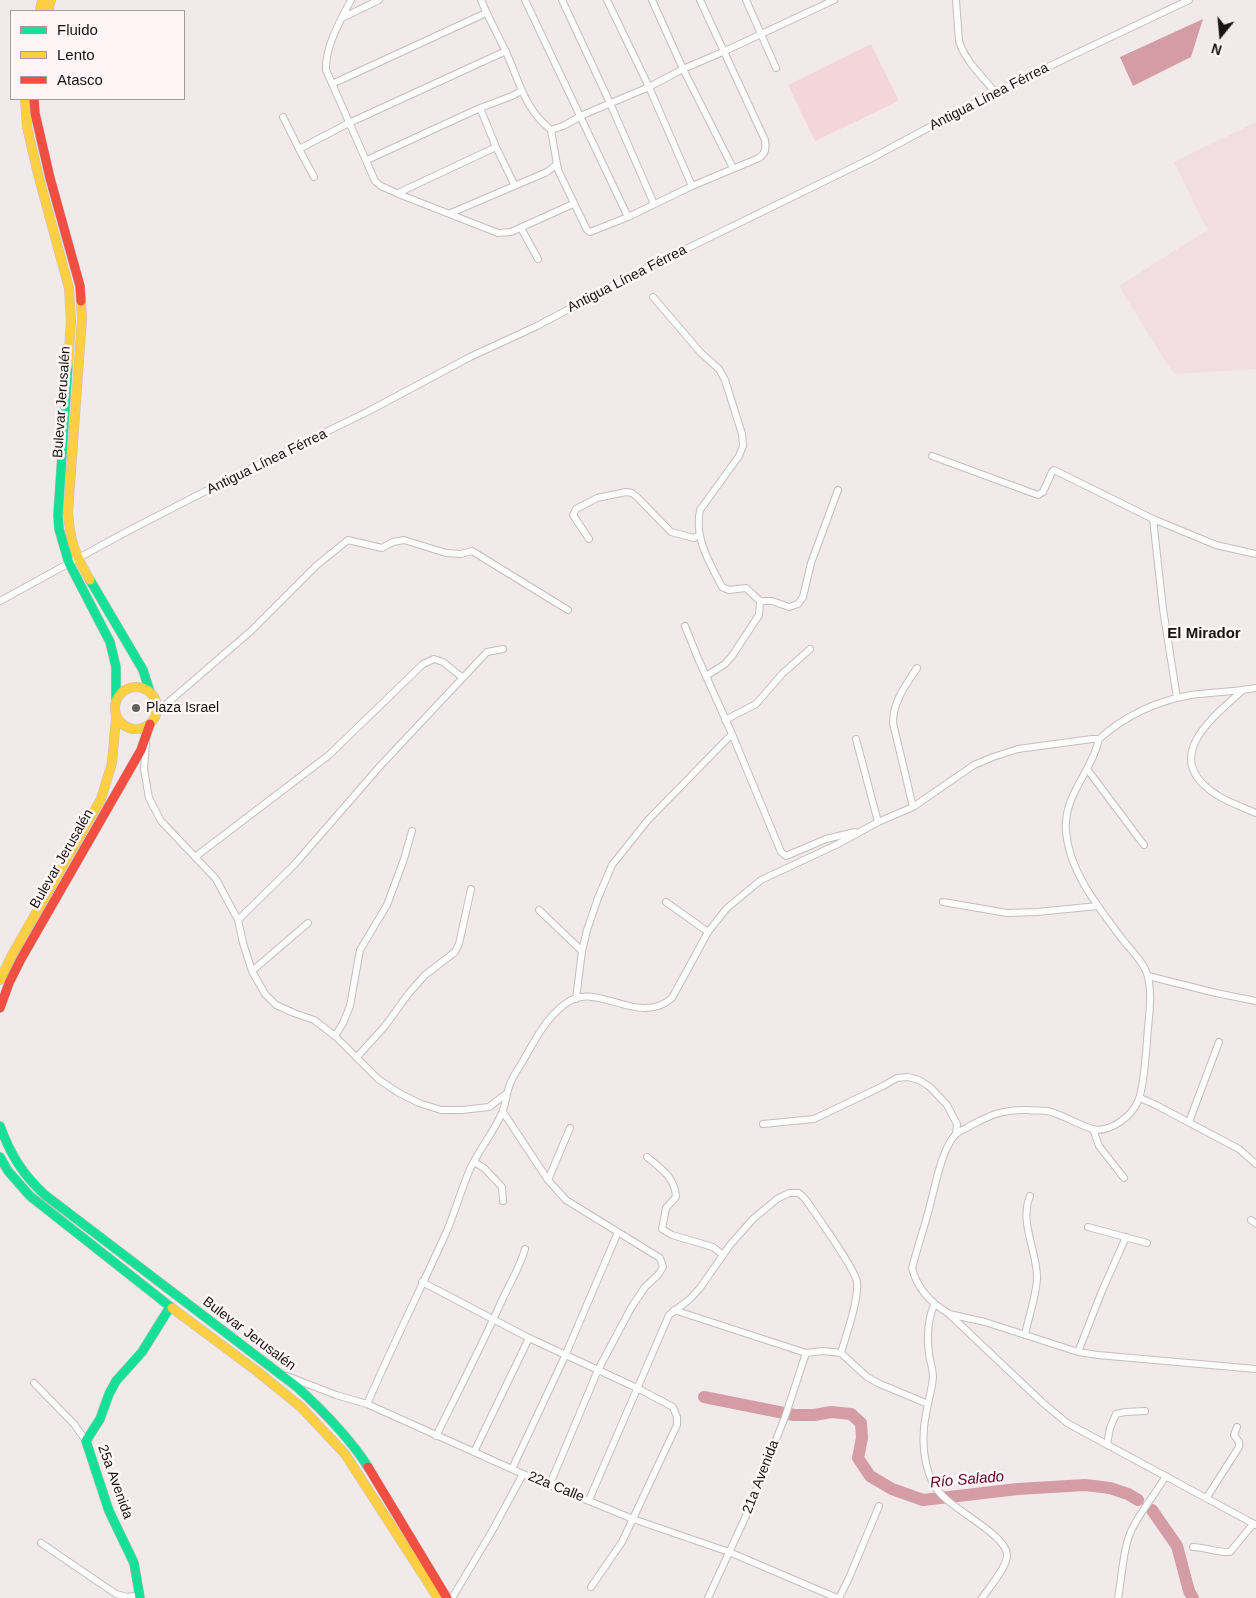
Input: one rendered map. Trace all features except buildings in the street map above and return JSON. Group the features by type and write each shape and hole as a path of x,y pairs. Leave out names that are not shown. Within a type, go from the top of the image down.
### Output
{"main road":[{"name":"Bulevar Jerusalén","path":"25,100 27,127 69,288 71,321 58,515 59,529 110,642 116,667 116,698"},
{"name":"Bulevar Jerusalén","path":"34,100 35,113 50,178 80,286 82,319 68,515 73,561 143,670 150,692"},
{"path":"137,687 150,692 157,704 157,712 150,724 145,728 132,730 125,727 116,718 114,708 116,698 123,691 130,688 137,687"},
{"name":"Bulevar Jerusalén","path":"0,980 16,948 101,799 112,763 116,718"},
{"name":"Bulevar Jerusalén","path":"0,1008 9,983 21,959 146,739 150,724"},
{"name":"Bulevar Jerusalén","path":"0,1126 11,1156 36,1188 278,1372 315,1404 361,1456 447,1598"},
{"name":"Bulevar Jerusalén","path":"0,1157 8,1171 30,1196 170,1307 290,1397 345,1454 438,1598"},
{"name":"25a Avenida","path":"140,1597 134,1563 109,1511 86,1441 100,1419 116,1381 142,1352 170,1307"}],"street":[{"path":"350,0 326,63 326,70 375,181 381,186 498,233 511,232 573,204"},
{"path":"342,18 379,0"},
{"path":"481,0 506,51 521,91 532,111 551,130 557,164 573,204 587,230 590,232 759,158 764,154 766,148 765,140 700,0"},
{"path":"525,0 628,216"},
{"path":"562,0 654,204"},
{"path":"607,0 649,87 692,186"},
{"path":"652,0 683,69 733,168"},
{"path":"746,0 776,68"},
{"path":"551,130 649,87 683,69 834,0"},
{"path":"956,0 961,48 996,92"},
{"name":"Antigua Línea Férrea","path":"0,601 235,476 367,412 470,357 537,326 643,270 870,159 996,92 1189,0"},
{"path":"332,84 486,13"},
{"path":"299,149 349,123 506,51"},
{"path":"367,160 521,91"},
{"path":"480,108 515,186"},
{"path":"283,117 314,177"},
{"path":"398,193 496,147"},
{"path":"451,213 546,172 557,164"},
{"path":"521,228 538,259"},
{"path":"653,297 701,353 719,369 725,380 742,434 743,446 739,456 700,510 698,518 700,543 722,587 729,590 746,588 760,601 772,601 789,607 798,604 804,597 811,563 838,490"},
{"path":"932,456 1038,496 1043,492 1054,470 1153,519 1216,544 1256,554"},
{"path":"590,539 573,515 576,509 598,498 626,492 632,493 637,497 671,532 688,538 694,538 699,535"},
{"path":"1153,519 1163,609 1178,698"},
{"path":"157,712 250,631 317,565 348,540 382,548 393,542 404,540 446,553 461,554 472,551 568,610"},
{"path":"706,676 725,664 732,656 759,615 760,601"},
{"path":"685,626 781,852 786,856 826,839 864,829"},
{"path":"238,920 294,865 381,765 487,652 503,649"},
{"path":"725,720 756,704 782,674 810,649"},
{"path":"195,857 329,755 423,664 434,659 443,662 463,678"},
{"path":"912,807 893,723 893,713 896,700 917,668"},
{"path":"1256,688 1178,698 1156,704 1138,712 1112,728 1099,740 1087,769 1070,798 1066,830 1076,870 1098,906 1136,956 1148,976 1150,1002 1140,1098 1130,1115 1110,1126 1093,1129 1064,1116 1047,1111 1011,1109 984,1117 956,1134 949,1144 939,1171 912,1268 915,1277 934,1305 948,1313 985,1322 1078,1352 1256,1369"},
{"path":"1243,690 1206,724 1199,735 1190,758 1191,766 1203,784 1218,796 1256,813"},
{"path":"576,998 582,950 598,898 612,865 648,820 732,734"},
{"path":"146,739 144,769 149,798 161,822 216,879 238,920 252,971 265,994 276,1005 314,1020 335,1036 378,1079 419,1103 441,1110 462,1110 489,1107 506,1094"},
{"path":"856,739 878,822"},
{"path":"366,1404 447,1231 474,1162 503,1112 510,1084 540,1031 566,1002 576,998 592,997 609,1000 632,1008 642,1009 660,1006 672,998 708,932 727,908 761,880 912,807 974,765 993,756 1018,749 1092,739 1099,740"},
{"path":"1087,769 1144,845"},
{"path":"335,1036 350,1006 360,950 386,905 404,859 412,830"},
{"path":"356,1057 385,1026 425,975 455,952 459,944 471,889"},
{"path":"666,902 708,932"},
{"path":"943,902 1007,913 1098,906"},
{"path":"538,910 582,950"},
{"path":"252,971 308,924"},
{"path":"1148,976 1216,994 1256,1001"},
{"path":"1189,1122 1218,1042"},
{"path":"763,1124 814,1118 897,1078 908,1077 919,1080 930,1087 947,1105 957,1124 956,1134"},
{"path":"1140,1098 1189,1122 1239,1150 1256,1164"},
{"path":"503,1112 548,1180 566,1200 660,1258 663,1267 630,1308 598,1370 550,1484"},
{"path":"548,1180 570,1128"},
{"path":"1093,1129 1099,1146 1124,1178"},
{"path":"647,1157 670,1176 675,1187 676,1197 666,1208 662,1229 672,1235 713,1247 723,1255"},
{"path":"474,1162 484,1168 502,1187 503,1202"},
{"path":"589,1500 665,1321 674,1310 690,1299 700,1288 730,1244 753,1219 789,1193 799,1193 806,1200 857,1280 856,1296 841,1353"},
{"path":"1024,1335 1037,1280 1028,1231 1027,1214 1030,1196"},
{"path":"1088,1227 1147,1243"},
{"path":"512,1469 565,1356 618,1232"},
{"path":"1078,1352 1126,1237"},
{"path":"436,1436 494,1320 503,1297 520,1266 525,1249"},
{"path":"422,1282 529,1338 637,1388 672,1407 677,1417 677,1425 622,1542 591,1587"},
{"path":"934,1305 930,1317 928,1339 932,1377 923,1436 930,1476 937,1490 989,1531 1005,1547 1008,1555 1005,1564 982,1598"},
{"path":"674,1310 806,1353 823,1351 841,1353 867,1377 928,1404"},
{"path":"948,1313 961,1328 1067,1423 1255,1524 1230,1552 1225,1553 1203,1547 1193,1548"},
{"path":"961,1328 960,1321 964,1318"},
{"path":"474,1452 529,1338"},
{"name":"21a Avenida","path":"708,1598 746,1518 786,1415 806,1353"},
{"name":"22a Calle","path":"278,1372 336,1395 366,1404 523,1474 633,1519 729,1552 838,1598"},
{"path":"34,1383 74,1424 86,1441"},
{"path":"1107,1445 1110,1428 1116,1414 1145,1411"},
{"path":"1207,1498 1239,1447 1239,1442 1234,1435 1237,1427"},
{"path":"452,1598 491,1533 523,1474"},
{"path":"1118,1598 1124,1569 1125,1549 1132,1529 1166,1476"},
{"path":"838,1598 849,1578 879,1506"},
{"path":"41,1543 116,1594 127,1597 140,1597"}],"shaded area":[{"path":"1203,19 1191,57 1133,86 1120,57"},
{"path":"871,44 899,101 815,141 788,85"},
{"path":"1256,122 1256,369 1175,374 1119,286 1207,230 1174,162"}],"waterway":[{"name":"Río Salado","path":"704,1397 794,1415 814,1415 831,1412 851,1414 861,1423 862,1438 858,1458 870,1476 892,1489 923,1500 1018,1489 1085,1485 1110,1488 1128,1494 1138,1500"},
{"name":"Río Salado","path":"1152,1510 1177,1546 1189,1591 1193,1598"}],"traffic: fast":[{"path":"68,365 58,515 59,529 69,563 110,642 116,667 116,699"},
{"path":"90,580 143,670 150,692"},
{"path":"0,1126 18,1164 45,1195 297,1387 335,1425 368,1467"},
{"path":"0,1157 8,1171 30,1196 172,1308"},
{"path":"140,1598 134,1563 109,1511 86,1441 100,1419 116,1381 142,1352 170,1307"}],"traffic: slow":[{"path":"40,10 42,0"},
{"path":"48,10 51,0"},
{"path":"25,100 27,127 69,288 71,321 68,365"},
{"path":"81,301 82,319 68,512 74,548 90,580"},
{"path":"140,687 148,690 154,696 157,708 154,720 148,726 132,729 124,726 118,720 115,704 118,696 124,690 140,687"},
{"path":"0,980 12,955 101,799 112,763 116,718"},
{"path":"172,1308 258,1372 301,1407 345,1454 438,1598"}],"traffic: jam":[{"path":"34,100 35,113 50,178 80,286 81,301"},
{"path":"0,1008 9,983 21,959 141,750 150,724"},
{"path":"368,1467 447,1598"}],"place":[{"name":"Plaza Israel","path":"136,708"}],"district":[{"name":"El Mirador","path":"1204,634"}]}
